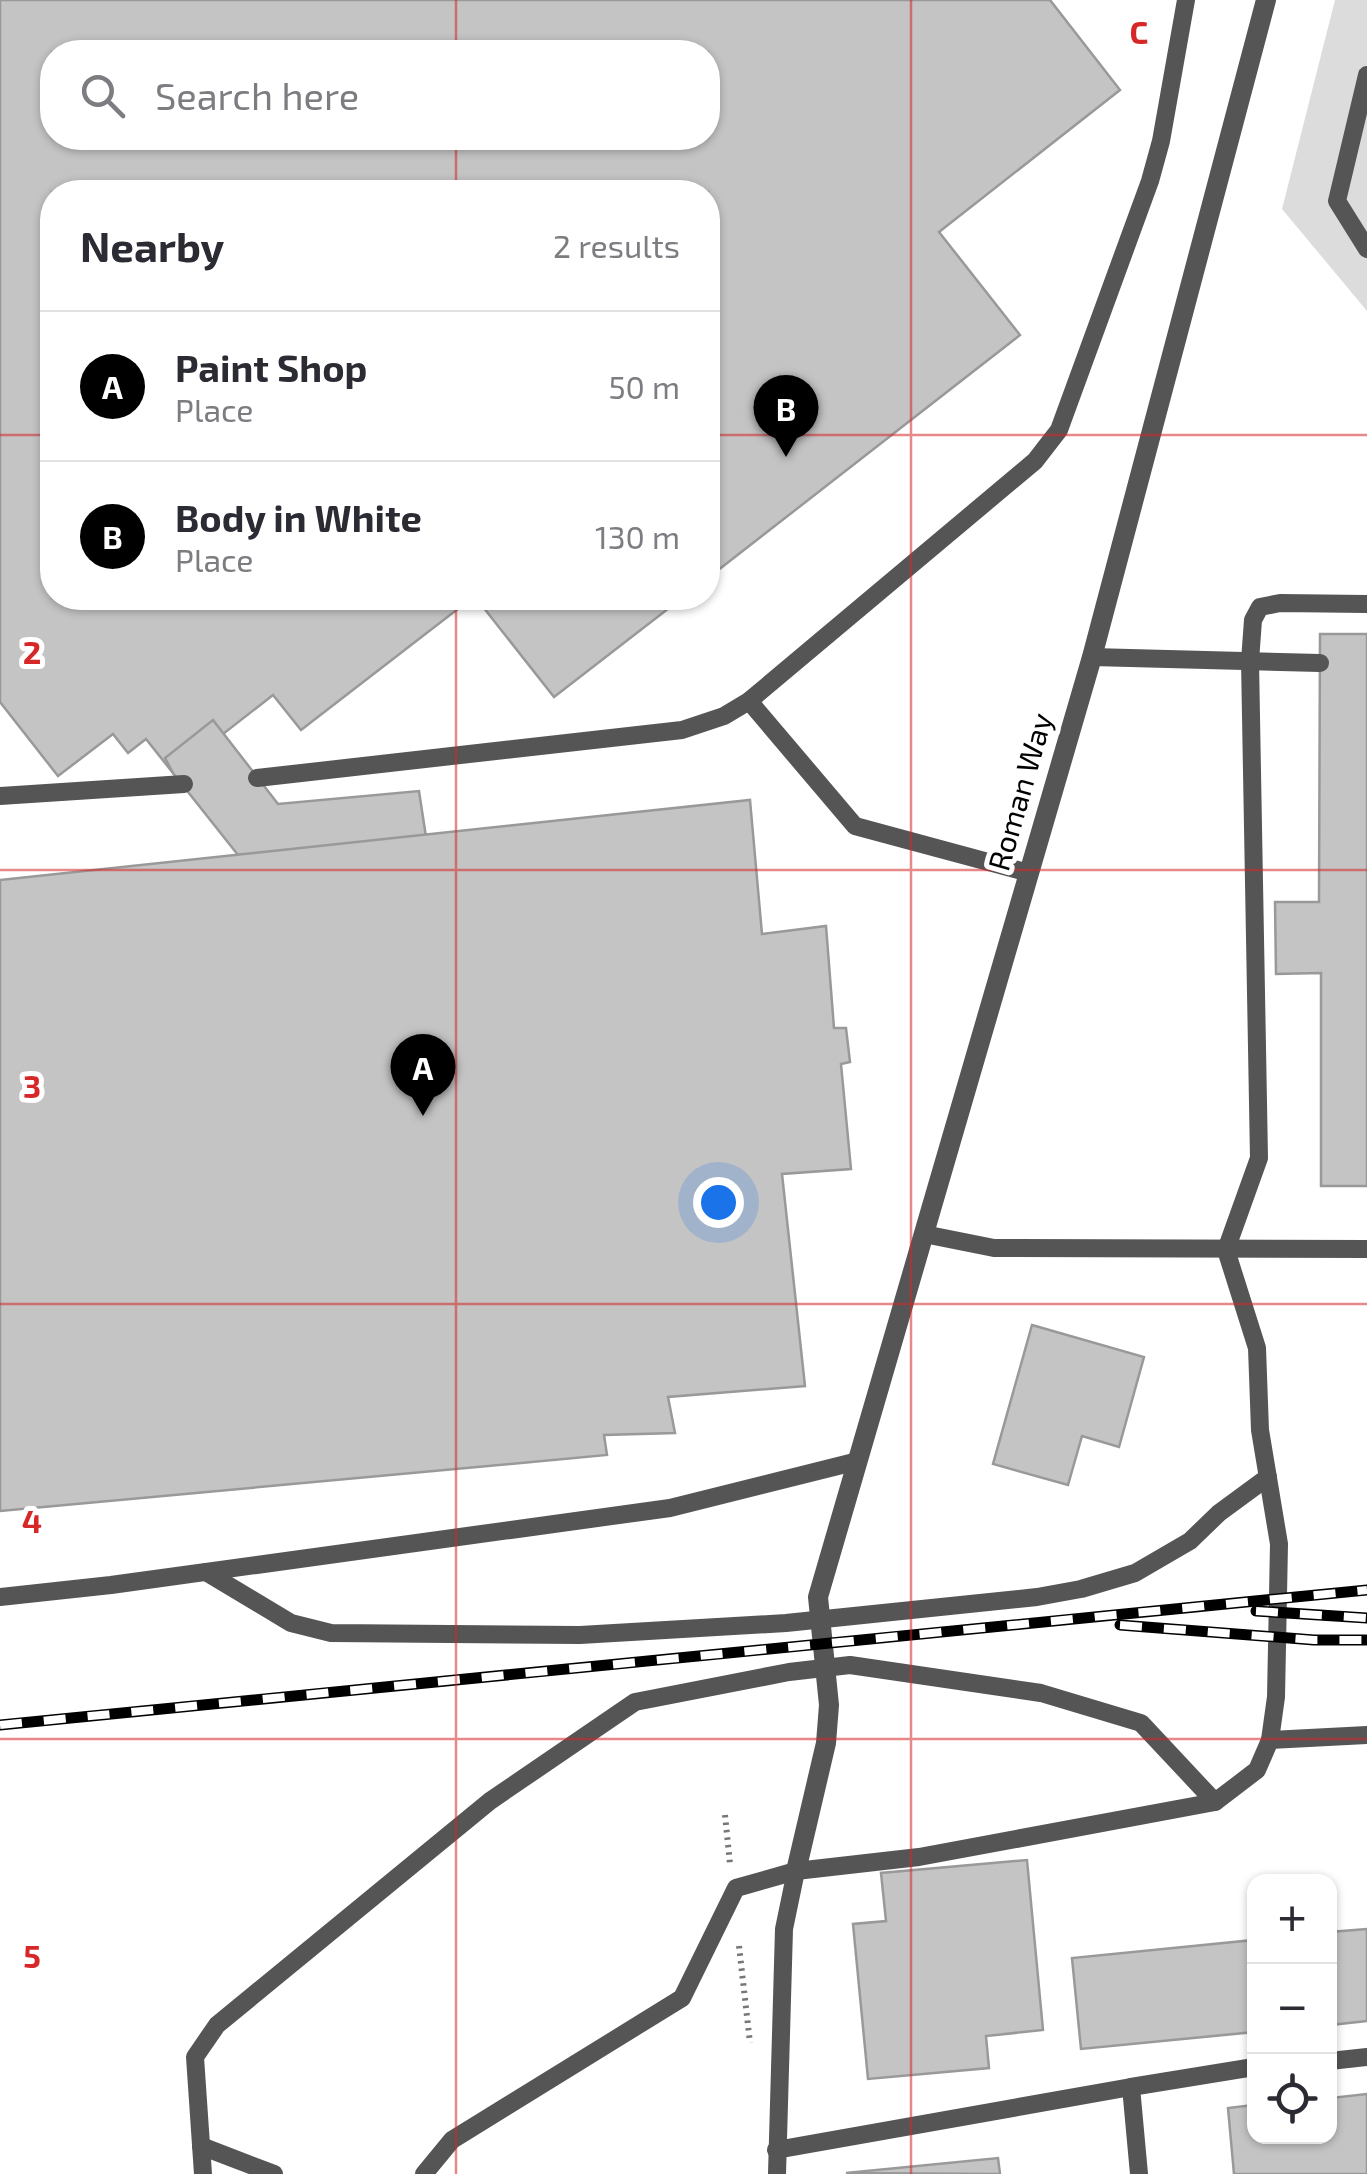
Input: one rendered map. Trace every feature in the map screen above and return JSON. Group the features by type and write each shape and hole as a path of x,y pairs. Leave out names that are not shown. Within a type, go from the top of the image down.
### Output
{"street":[{"name":"Roman Way","path":"796,1871 826,1744 829,1705 818,1597 1092,657 1266,0"}],"lane":[{"path":"258,778 682,730 724,716 749,701 1034,461 1059,430 1150,182 1186,0"},
{"path":"1367,75 1337,202 1367,250"},
{"path":"424,2174 452,2140 682,1998 736,1888 796,1871 919,1857 1215,1802 1257,1770 1270,1740 1276,1697 1278,1544 1260,1430 1256,1348 1226,1250 1260,1158 1250,661 1253,620 1260,607 1280,603 1367,604"},
{"path":"1092,657 1320,663"},
{"path":"749,701 856,826 1029,873"},
{"path":"0,796 184,784"},
{"path":"924,1234 994,1248 1367,1249"},
{"path":"0,1597 670,1508 858,1461"},
{"path":"206,1572 291,1623 332,1633 580,1636 786,1623 1036,1597 1135,1573 1190,1541 1219,1513 1268,1477"},
{"path":"202,2174 195,2057 218,2025 475,1813 635,1702 789,1672 850,1666 1041,1693 1141,1723 1215,1802"},
{"path":"1270,1740 1367,1735"},
{"path":"777,2174 784,1929 796,1871"},
{"path":"1337,2059 1367,2057"},
{"path":"776,2150 1247,2069"},
{"path":"1131,2087 1139,2174"},
{"path":"201,2146 274,2174"}],"path":[{"path":"725,1815 750,2044"}],"shaded area":[{"path":"1335,0 1367,0 1367,311 1282,209"}],"building":[{"path":"0,0 1050,0 1120,90 939,232 1020,335 720,569 720,180 40,180 40,610 456,610 301,730 273,695 173,773 146,739 128,753 113,734 58,776 0,702"},
{"path":"485,610 666,610 554,697"},
{"path":"1320,634 1367,634 1367,1186 1321,1186 1321,973 1276,974 1275,902 1319,902"},
{"path":"213,720 278,804 419,791 426,837 238,855 165,758"},
{"path":"750,800 762,934 826,926 834,1028 846,1028 850,1062 841,1064 851,1169 782,1174 805,1386 668,1397 675,1433 604,1435 607,1455 0,1511 0,880"},
{"path":"1032,1325 1144,1357 1119,1447 1082,1436 1068,1485 993,1464"},
{"path":"1027,1860 1043,2030 986,2036 989,2068 868,2079 853,1924 886,1921 881,1873"},
{"path":"1367,1929 1367,2021 1337,2024 1337,1931"},
{"path":"1247,1941 1247,2033 1081,2049 1072,1958"},
{"path":"1367,2094 1367,2174 1234,2174 1228,2108 1247,2106 1247,2144 1337,2144 1337,2097"},
{"path":"998,2158 1000,2174 846,2173"}],"railway":[{"path":"0,1725 1367,1590"},
{"path":"1256,1611 1367,1618"},
{"path":"1120,1625 1314,1640 1367,1640"}],"place":[{"name":"Body in White","path":"786,457"},
{"name":"Paint Shop","path":"423,1116"}]}
